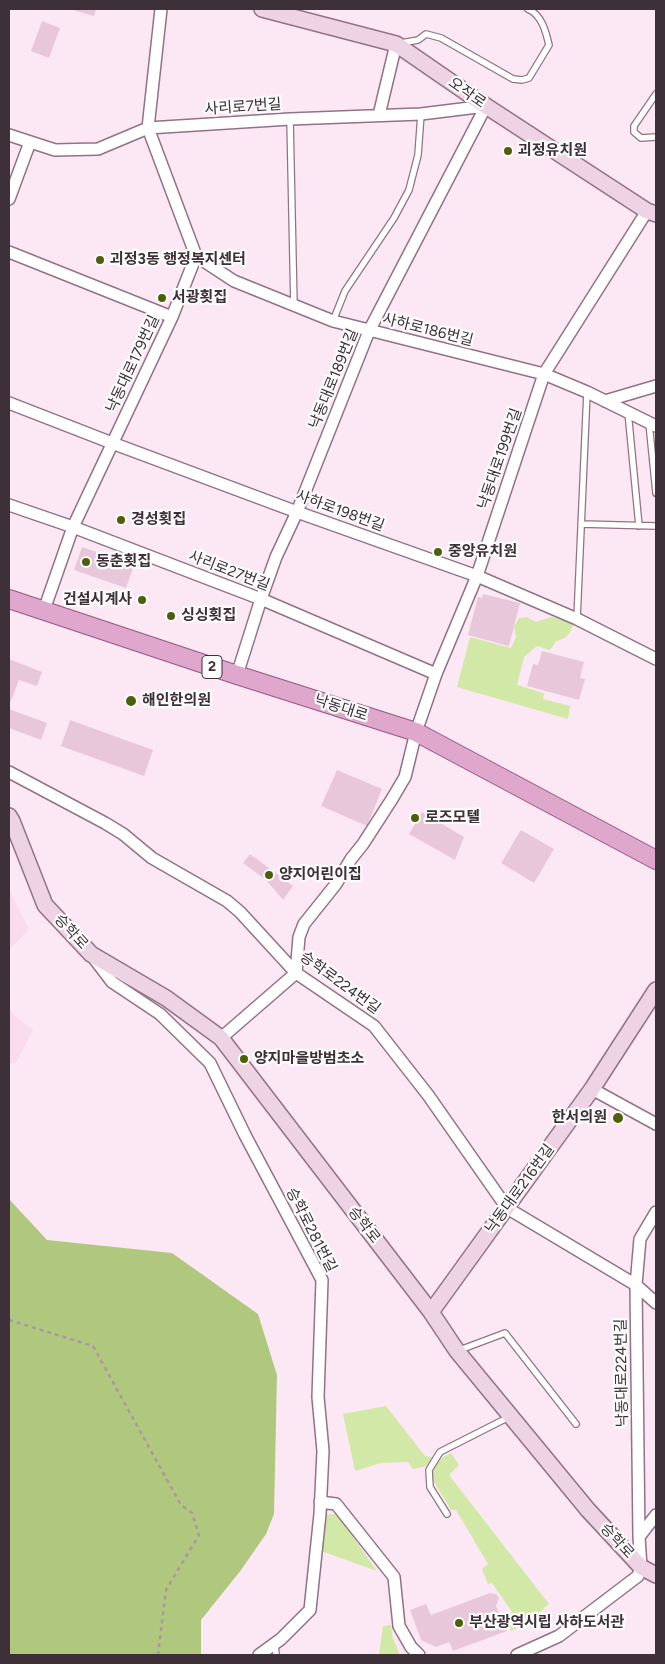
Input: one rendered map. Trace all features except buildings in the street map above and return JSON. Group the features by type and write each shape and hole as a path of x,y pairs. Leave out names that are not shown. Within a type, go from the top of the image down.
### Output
{"main road":[{"name":"낙동대로","path":"9,598 237,675 416,732 656,860"}],"street":[{"path":"161,9 148,128 196,256"},
{"name":"오작로","path":"262,9 396,44 486,106 651,213"},
{"path":"379,115 396,44"},
{"name":"사리로7번길","path":"9,135 55,150 98,149 148,128 290,119 421,114 486,106"},
{"name":"낙동대로189번길","path":"237,675 276,557 297,512 369,332 486,106"},
{"path":"9,199 30,142"},
{"name":"낙동대로199번길","path":"296,973 298,936 304,924 336,884 405,777 416,732 436,674 477,576 544,374 651,213"},
{"path":"9,252 172,317"},
{"name":"사하로186번길","path":"196,256 234,281 294,307 369,332 544,374 587,392 653,424"},
{"name":"낙동대로179번길","path":"44,610 73,527 172,317 196,256"},
{"path":"605,401 656,386"},
{"name":"사하로198번길","path":"9,402 112,444 477,576 577,619 656,659"},
{"name":"사리로27번길","path":"9,505 73,527 261,599 436,674"},
{"name":"승학로224번길","path":"9,772 105,823 152,858 227,901 240,912 296,973 374,1026 428,1095 507,1208 636,1285 656,1303"},
{"name":"승학로","path":"9,816 45,905 91,954 166,998 221,1038 431,1312 458,1351 588,1510 641,1567 656,1575"},
{"name":"승학로281번길","path":"91,954 112,982 160,1014 210,1063 245,1136 322,1280 318,1397 323,1451 310,1610 275,1649 259,1655"},
{"path":"221,1038 296,973"},
{"name":"낙동대로216번길","path":"431,1312 592,1089 656,990"},
{"path":"592,1089 656,1124"},
{"name":"낙동대로224번길","path":"641,1567 636,1285 640,1239 656,1212"},
{"path":"320,1502 336,1504 394,1577 399,1626 412,1647 420,1655"},
{"path":"639,1537 656,1515"},
{"path":"517,1655 559,1636 638,1576 641,1567"}],"lane":[{"path":"396,44 418,40 426,34 441,38 513,79 522,80 529,78 549,45 546,30 534,12 528,9"},
{"path":"656,94 634,126 634,132 641,138 656,137"},
{"path":"333,321 345,291 394,218 409,190 418,156 421,114"},
{"path":"290,119 294,307"},
{"path":"577,619 587,392"},
{"path":"628,412 639,526"},
{"path":"653,424 656,493"},
{"path":"581,524 656,526"},
{"path":"458,1351 505,1333 576,1424"},
{"path":"446,1514 430,1487 429,1470 440,1452 511,1416"}],"path":[{"path":"9,1320 93,1346 181,1505 192,1513 199,1535 166,1590 158,1655"}],"shaded area":[{"path":"9,889 29,929 9,950"},
{"path":"9,1007 14,1015 33,1030 16,1063 9,1063"}],"green space":[{"path":"527,617 536,622 551,617 574,622 568,635 556,641 550,650 537,646 524,657 517,685 544,693 543,699 570,706 568,719 457,687 470,637 511,648 516,637 514,627 519,618"},
{"path":"9,1199 47,1240 172,1253 258,1314 277,1375 274,1514 266,1534 241,1570 201,1620 201,1655 9,1655"},
{"path":"386,1406 425,1456 436,1458 431,1465 413,1469 408,1462 381,1463 355,1471 343,1414"},
{"path":"451,1453 459,1465 449,1475 549,1604 528,1622 511,1631 504,1616 512,1612 492,1583 488,1584 482,1569 488,1564 456,1510 451,1510 433,1480 430,1469 434,1462"},
{"path":"335,1514 377,1571 321,1551 324,1515"},
{"path":"391,1625 393,1639 400,1655 379,1655 383,1626"}],"place":[{"name":"괴정유치원","path":"508,151"},
{"name":"괴정3동 행정복지센터","path":"100,260"},
{"name":"서광횟집","path":"162,298"},
{"name":"경성횟집","path":"121,520"},
{"name":"중앙유치원","path":"438,552"},
{"name":"동춘횟집","path":"86,562"},
{"name":"건설시계사","path":"142,600"},
{"name":"싱싱횟집","path":"171,616"},
{"name":"해인한의원","path":"131,701"},
{"name":"로즈모텔","path":"415,818"},
{"name":"양지어린이집","path":"269,875"},
{"name":"양지마을방범초소","path":"244,1059"},
{"name":"한서의원","path":"618,1118"},
{"name":"부산광역시립 사하도서관","path":"459,1623"}]}
